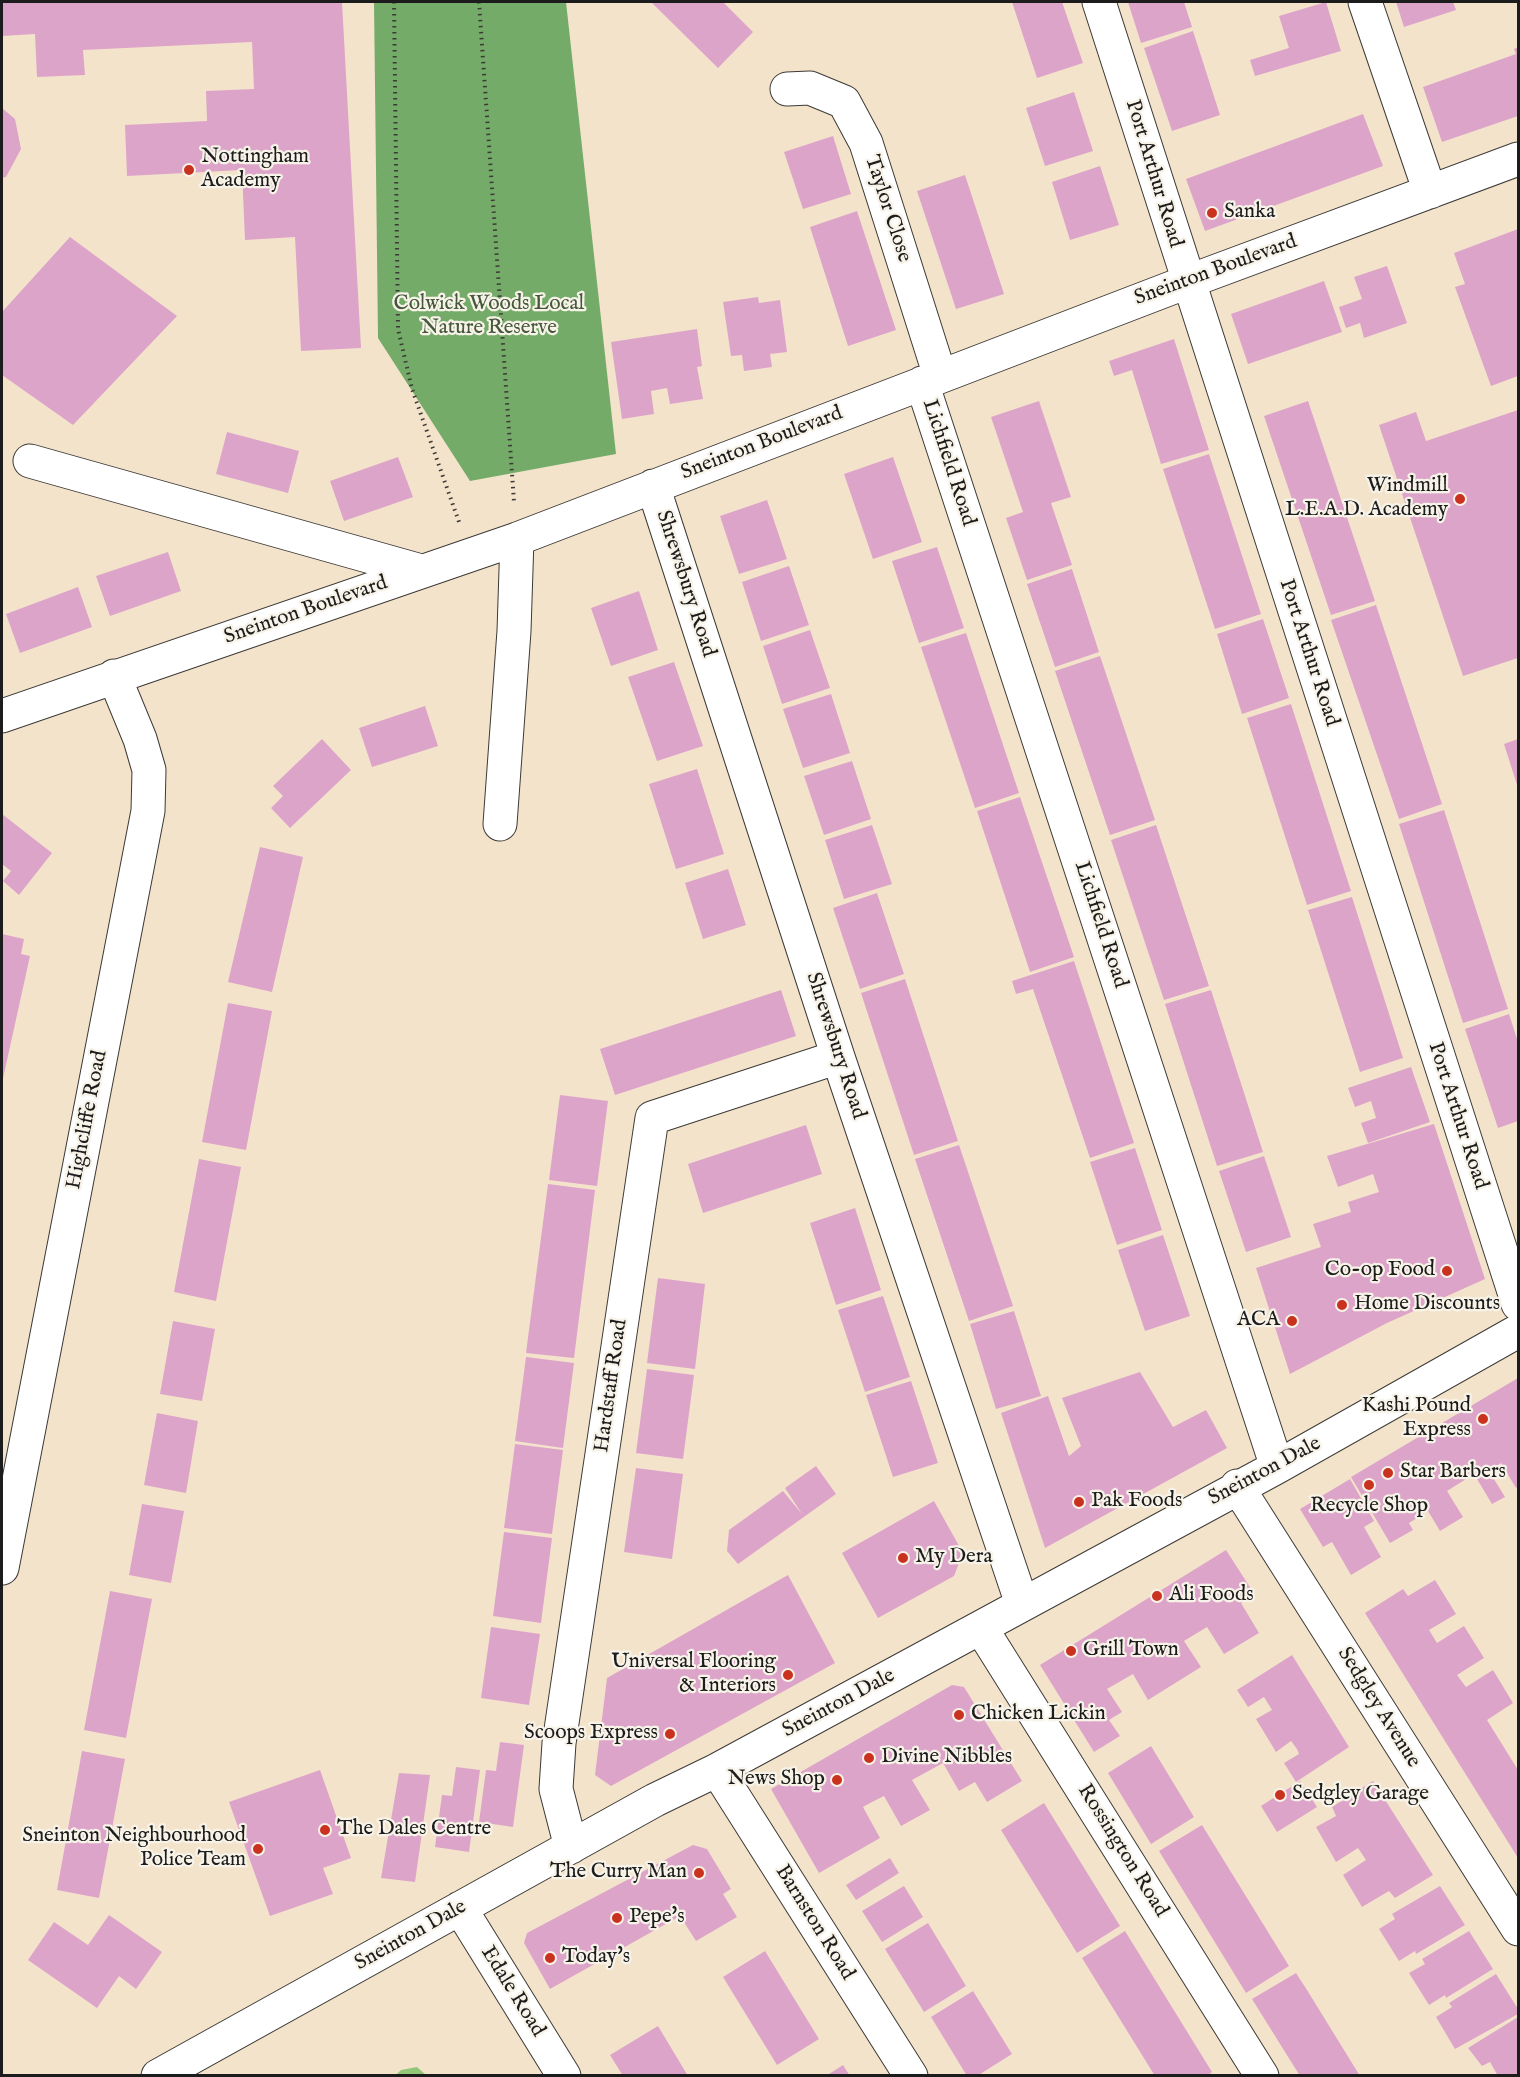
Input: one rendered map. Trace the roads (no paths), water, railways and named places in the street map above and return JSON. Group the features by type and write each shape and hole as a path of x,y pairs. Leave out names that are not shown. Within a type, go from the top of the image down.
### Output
{"street":[{"name":"Port Arthur Road","path":"1099,2 1187,282 1518,1304"},
{"path":"1365,2 1430,192"},
{"name":"Taylor Close","path":"787,89 810,88 844,102 866,143 931,380"},
{"name":"Sneinton Boulevard","path":"2,717 114,676 517,539 1187,282 1518,159"},
{"name":"Lichfield Road","path":"931,380 1277,1467"},
{"path":"30,461 421,571"},
{"name":"Shrewsbury Road","path":"653,486 838,1057 1022,1604"},
{"path":"500,824 514,631 517,539"},
{"name":"Highcliffe Road","path":"2,1568 148,811 149,770 140,739 114,676"},
{"name":"Hardstaff Road","path":"572,1847 556,1789 559,1743 652,1118 838,1057"},
{"name":"Sneinton Dale","path":"158,2076 572,1847 981,1628 1237,1486 1277,1467 1518,1331"},
{"name":"Sedgley Avenue","path":"1237,1486 1518,1929"},
{"name":"Rossington Road","path":"981,1628 1262,2076"},
{"name":"Barnston Road","path":"717,1770 911,2076"},
{"name":"Edale Road","path":"460,1908 564,2076"}],"place":[{"name":"Nottingham Academy","path":"189,170"},
{"name":"Sanka","path":"1212,213"},
{"name":"Windmill L.E.A.D. Academy","path":"1460,499"},
{"name":"Co-op Food","path":"1447,1271"},
{"name":"Home Discounts","path":"1342,1305"},
{"name":"ACA","path":"1292,1321"},
{"name":"Kashi Pound Express","path":"1483,1419"},
{"name":"Star Barbers","path":"1388,1473"},
{"name":"Recycle Shop","path":"1369,1485"},
{"name":"Pak Foods","path":"1079,1502"},
{"name":"My Dera","path":"903,1558"},
{"name":"Ali Foods","path":"1157,1596"},
{"name":"Grill Town","path":"1071,1651"},
{"name":"Universal Flooring & Interiors","path":"788,1675"},
{"name":"Chicken Lickin","path":"959,1715"},
{"name":"Scoops Express","path":"670,1734"},
{"name":"Divine Nibbles","path":"869,1758"},
{"name":"News Shop","path":"837,1780"},
{"name":"Sedgley Garage","path":"1280,1795"},
{"name":"The Dales Centre","path":"325,1830"},
{"name":"Sneinton Neighbourhood Police Team","path":"258,1849"},
{"name":"The Curry Man","path":"699,1873"},
{"name":"Pepe's","path":"617,1918"},
{"name":"Today's","path":"550,1958"}],"park label":[{"name":"Colwick Woods Local Nature Reserve","path":"489,317"}]}
